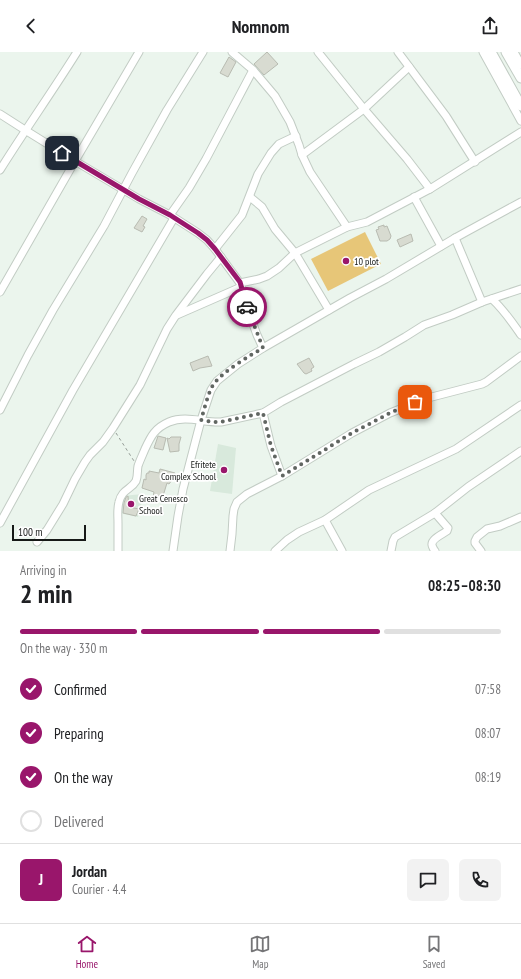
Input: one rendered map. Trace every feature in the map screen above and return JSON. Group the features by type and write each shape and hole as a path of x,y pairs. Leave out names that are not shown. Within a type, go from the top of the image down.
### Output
{"main road":[{"path":"491,52 521,106"},
{"path":"506,52 521,78"}],"street":[{"path":"0,170 77,52"},
{"path":"0,292 139,52"},
{"path":"0,410 53,310 104,226 167,110 203,52"},
{"path":"232,52 253,70 276,96 290,122 310,172 347,227"},
{"path":"318,52 430,189"},
{"path":"398,52 446,116 475,162"},
{"path":"483,52 521,121"},
{"path":"514,52 521,64"},
{"path":"302,155 364,109 409,67"},
{"path":"0,523 73,390 172,216 204,164 253,70"},
{"path":"0,114 75,161 150,205 172,216 207,240 221,257 240,285 263,348"},
{"path":"176,315 240,285 259,279 273,272 295,253 347,227 367,222 430,189 521,132"},
{"path":"215,249 242,214 258,174 271,153 279,144 296,136"},
{"path":"250,197 262,207 275,229 295,253 329,310"},
{"path":"414,197 441,246"},
{"path":"173,551 183,489 201,420 211,390 217,381 238,364 263,348 521,202"},
{"path":"455,238 482,302"},
{"path":"37,542 47,530 63,504 75,478 85,462 113,428 140,385 167,329 176,315 221,257"},
{"path":"118,551 118,504 120,496 136,481 138,466 152,434 160,426 170,421 180,419 221,422 263,413 379,352 424,325 482,302 521,289"},
{"path":"492,299 508,315 521,335"},
{"path":"230,551 233,516 237,502 247,494 282,476 345,437 390,413 422,400 486,382 521,356"},
{"path":"275,551 286,540 325,520 369,490 456,449 521,405"},
{"path":"263,413 271,446 282,476"},
{"path":"391,551 395,537 435,513 468,487 521,451"},
{"path":"435,513 448,528 447,531 433,540 432,546 435,551"},
{"path":"481,551 475,543 476,538 487,529 500,526 521,517"},
{"path":"325,520 342,551"}],"path":[{"path":"113,428 138,466"}],"shaded area":[{"name":"10 plot","path":"365,232 381,264 328,291 311,259"},
{"name":"Efritete Complex School","path":"218,444 236,448 232,494 210,491"},
{"name":"Great Cenesco School","path":"144,494 138,517 119,513 121,496"}],"building":[{"path":"267,52 278,64 264,75 254,64"},
{"path":"229,57 236,62 228,77 220,73"},
{"path":"142,216 147,219 143,226 145,227 142,232 134,228"},
{"path":"384,225 384,227 387,226 391,236 387,241 380,241 376,230 379,229 378,227"},
{"path":"411,234 413,241 400,247 397,240"},
{"path":"208,356 212,366 193,371 190,363"},
{"path":"309,358 314,367 311,369 312,371 306,374 297,364"},
{"path":"158,436 166,438 163,450 154,448"},
{"path":"171,437 181,437 179,451 170,452 167,438 169,439"},
{"path":"160,469 175,473 169,484 167,483 163,496 159,495 158,499 153,497 154,492 142,488 144,479 146,480 147,473 149,473 149,471 159,473"},
{"path":"128,496 129,507 139,509 136,516 123,513 124,503 126,497"}],"way so far":[{"path":"247,307 263,348 225,373 213,385 201,420 221,422 263,413 271,446 282,476 352,433 415,402"}],"place":[{"name":"10 plot","path":"346,261"},
{"name":"Efritete Complex School","path":"224,470"},
{"name":"Great Cenesco School","path":"131,504"}],"route":[{"path":"62,153 139,199 170,215 207,240 240,282 247,307"}]}
